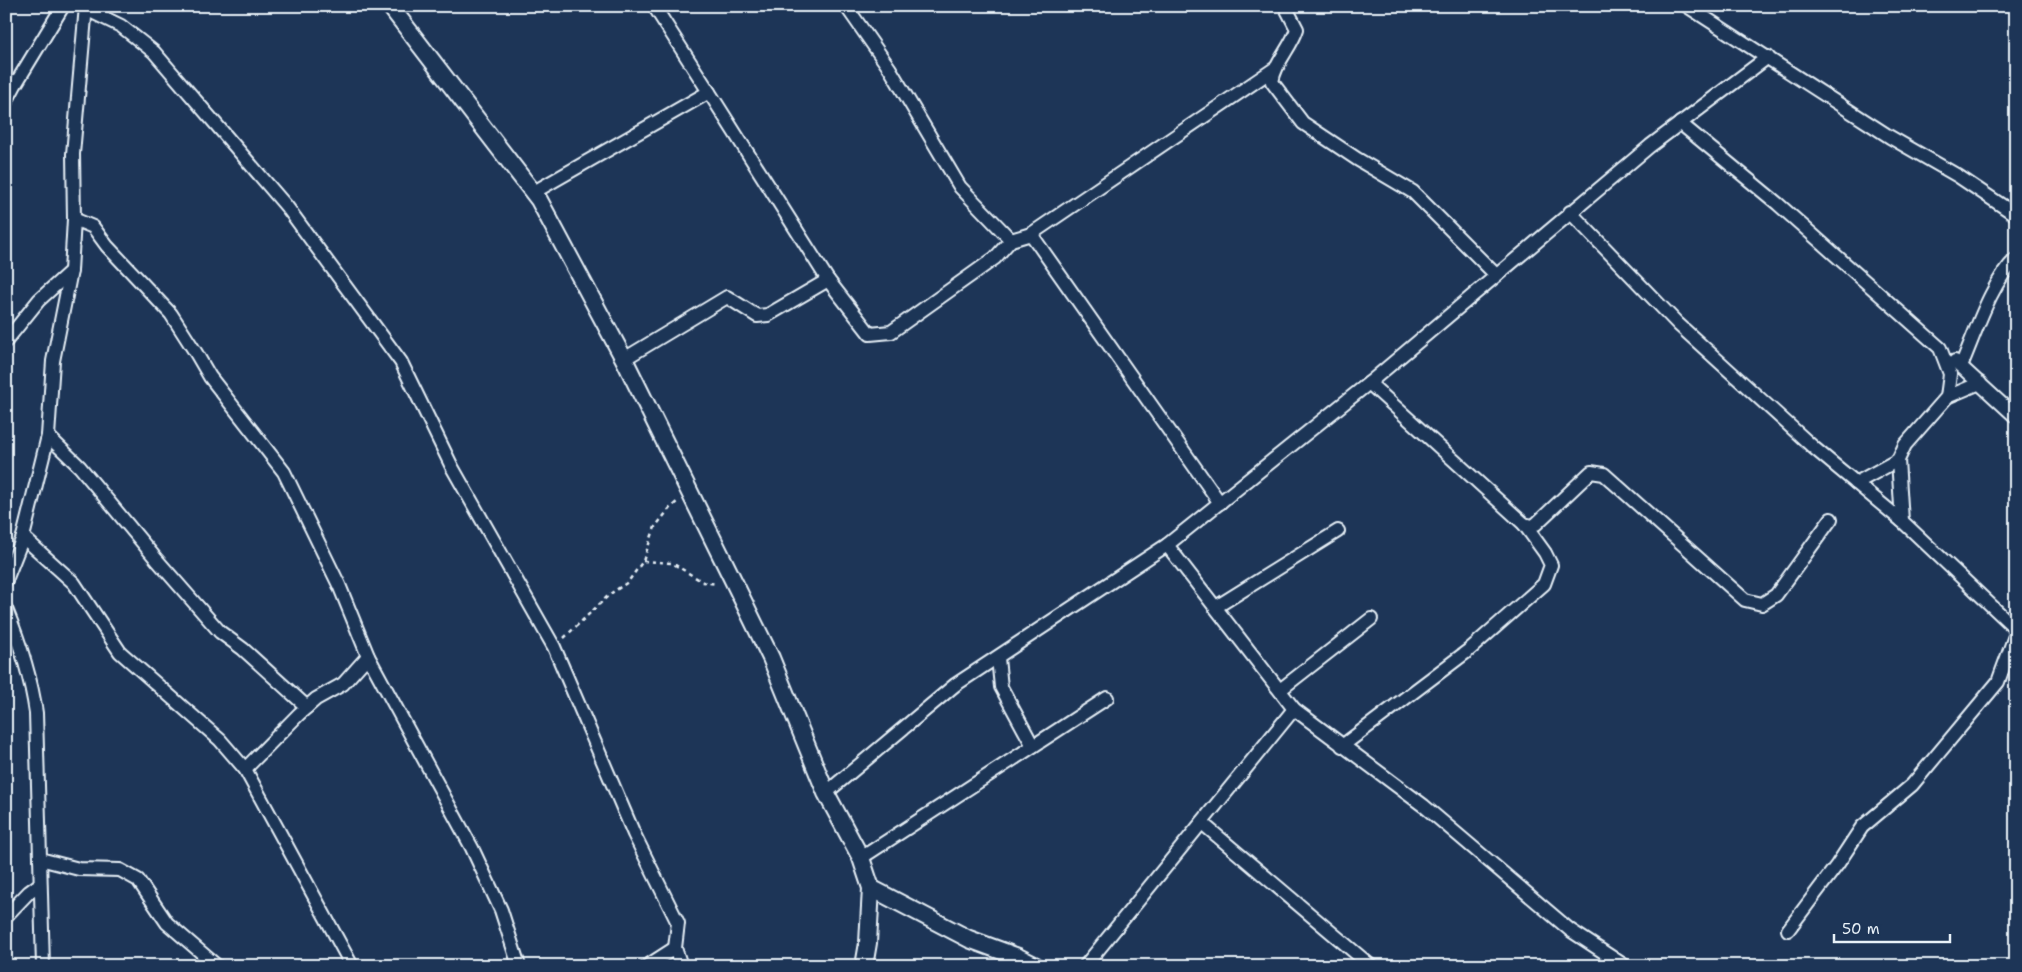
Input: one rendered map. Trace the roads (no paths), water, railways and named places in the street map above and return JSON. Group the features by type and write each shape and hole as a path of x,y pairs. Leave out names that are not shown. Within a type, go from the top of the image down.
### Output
{"street":[{"path":"6,102 63,6"},
{"path":"390,6 534,192 624,359 770,658 826,793 861,858 871,888 868,943 864,966"},
{"path":"654,6 828,280 870,334 891,332 995,258 1011,240 1031,234 1274,69 1293,42 1297,29 1285,6"},
{"path":"846,6 890,69 960,187 1011,240"},
{"path":"1687,6 1890,137 1958,176 2016,214"},
{"path":"6,580 23,537 48,436 53,361 71,271 74,219 73,154 86,8 121,26 154,52 287,207 401,362 452,466 554,647 634,834 678,923 675,948 681,966"},
{"path":"826,793 955,685 1167,545 1369,383 1650,146 1768,57"},
{"path":"1274,69 1272,82 1303,122 1413,192 1496,275"},
{"path":"534,192 709,92"},
{"path":"1680,123 1778,204 2016,417"},
{"path":"1570,212 1678,324 1814,448 1902,521 2016,631 1998,682 1912,784 1862,828 1788,930"},
{"path":"74,219 94,227 108,246 170,314 210,376 284,472 339,586 368,656 472,848 501,910 519,966"},
{"path":"1031,234 1220,503"},
{"path":"1961,366 2005,269 2016,259"},
{"path":"6,341 39,300 71,271"},
{"path":"624,359 727,297 757,316 768,315 828,280"},
{"path":"1940,348 1950,374 1947,397"},
{"path":"1342,746 1469,650 1544,584 1551,565 1545,553 1524,524 1369,383"},
{"path":"1902,521 1898,460 1905,445 1947,397 1980,383"},
{"path":"48,436 80,467 220,632 243,649 307,707"},
{"path":"1856,483 1898,460"},
{"path":"1524,524 1531,526 1536,524 1591,472 1604,474 1745,600 1762,604 1776,595 1831,519"},
{"path":"1216,607 1338,531"},
{"path":"23,537 74,583 120,652 220,740 245,770 352,966"},
{"path":"1167,545 1294,709 1424,806 1570,930 1624,966"},
{"path":"6,609 15,630 32,684 36,713 43,966"},
{"path":"1280,690 1371,619"},
{"path":"245,770 307,707 316,699 343,684 368,656"},
{"path":"998,658 1002,687 1033,746"},
{"path":"861,858 1106,698"},
{"path":"1085,966 1294,709"},
{"path":"1202,823 1372,966"},
{"path":"40,859 79,869 120,870 138,880 167,923 217,966"},
{"path":"6,916 29,892 40,884"},
{"path":"871,888 968,938 1018,956 1036,966"},
{"path":"647,966 675,948"}]}
